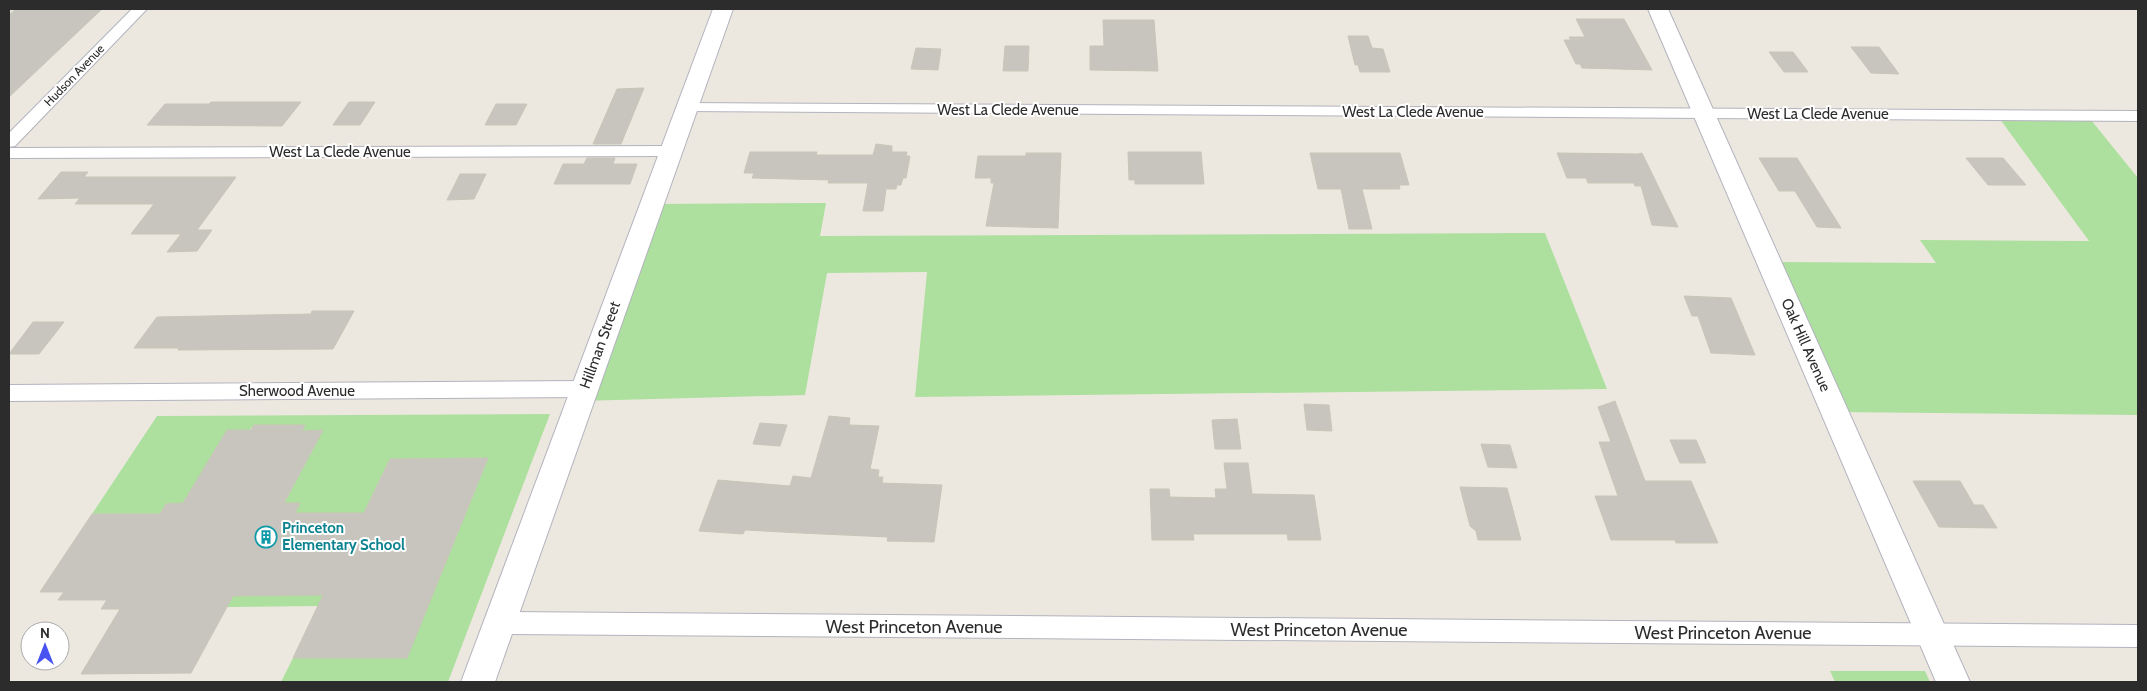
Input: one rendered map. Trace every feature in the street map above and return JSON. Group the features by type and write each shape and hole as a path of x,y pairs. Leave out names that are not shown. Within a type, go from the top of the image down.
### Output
{"street":[{"name":"Hudson Avenue","path":"9,142 140,9"},
{"name":"Hillman Street","path":"478,682 723,9"},
{"name":"Oak Hill Avenue","path":"1658,9 1954,682"},
{"name":"West La Clede Avenue","path":"687,108 2138,116"},
{"name":"West La Clede Avenue","path":"9,154 672,151"},
{"name":"Sherwood Avenue","path":"9,393 584,389"},
{"name":"West Princeton Avenue","path":"499,623 2138,636"}],"green space":[{"path":"1997,115 2087,115 2138,178 2138,415 1835,412 1769,262 1936,263 1920,240 2089,241"},
{"path":"826,203 820,236 1545,233 1607,389 915,397 927,272 827,273 805,395 580,401 652,204"},
{"path":"550,414 448,682 281,682 293,658 407,657 488,458 390,459 360,521 339,513 295,513 299,504 284,503 323,430 302,431 305,425 254,425 183,503 166,504 160,514 92,514 157,416"},
{"path":"252,560 328,585 318,606 227,607"},
{"path":"1830,671 1925,671 1930,682 1835,682"}],"building":[{"path":"16,9 102,9 9,97 9,15"},
{"path":"1576,19 1624,19 1652,70 1582,68 1580,64 1576,64 1564,40 1571,40 1569,37 1585,37"},
{"path":"1103,20 1154,20 1158,71 1090,70 1090,46 1104,46"},
{"path":"1348,36 1368,36 1372,48 1383,49 1390,72 1360,72 1358,65 1355,65"},
{"path":"1005,46 1029,46 1028,71 1003,71"},
{"path":"1851,47 1879,47 1899,74 1871,73"},
{"path":"916,48 941,49 938,70 911,69"},
{"path":"1769,52 1793,52 1808,72 1784,72"},
{"path":"644,88 621,144 593,144 617,89"},
{"path":"211,102 301,102 282,126 147,125 165,104 209,104"},
{"path":"349,102 375,102 360,125 333,125"},
{"path":"496,104 527,104 516,125 485,125"},
{"path":"876,144 892,146 892,152 907,152 906,156 910,156 906,178 903,178 901,185 897,185 896,189 886,189 883,211 863,211 868,183 828,183 829,180 752,178 754,173 744,173 750,152 817,152 816,155 873,155"},
{"path":"1128,152 1201,152 1204,184 1135,184 1135,180 1129,180"},
{"path":"1026,153 1061,153 1058,228 986,226 994,183 991,183 991,178 975,178 978,156 1026,156"},
{"path":"1310,153 1400,153 1409,185 1399,185 1400,189 1362,189 1372,229 1349,229 1341,189 1318,189"},
{"path":"1557,153 1642,153 1678,227 1652,225 1641,186 1635,186 1634,183 1588,183 1586,178 1567,178"},
{"path":"587,158 615,158 613,164 637,164 630,184 554,184 563,164 584,164"},
{"path":"1759,158 1797,158 1841,228 1817,227 1795,191 1779,191"},
{"path":"1966,158 2003,158 2026,185 1988,185"},
{"path":"61,172 88,172 84,177 236,177 197,230 212,230 197,251 167,252 181,234 131,234 154,204 75,204 80,198 38,199"},
{"path":"460,174 486,174 474,199 447,200"},
{"path":"1684,296 1731,298 1755,355 1711,353 1698,316 1692,316"},
{"path":"312,311 354,311 333,349 178,350 179,348 134,348 157,317 311,314"},
{"path":"33,322 64,322 39,354 9,354"},
{"path":"1615,401 1645,481 1691,481 1718,543 1676,543 1675,540 1611,540 1595,496 1618,496 1599,442 1611,442 1598,407"},
{"path":"1304,404 1329,405 1332,431 1307,430"},
{"path":"829,416 850,418 849,425 879,426 870,469 879,470 878,477 883,477 882,483 942,485 934,542 887,541 888,537 745,530 743,534 699,531 718,480 790,486 793,476 811,478"},
{"path":"1237,419 1241,449 1215,449 1212,420"},
{"path":"760,423 787,425 780,446 753,444"},
{"name":"Princeton Elementary School","path":"254,425 305,425 302,431 323,430 284,503 300,503 295,513 364,513 390,459 488,458 407,658 293,658 323,595 233,596 191,673 81,674 120,609 101,609 107,600 58,600 64,592 40,592 92,514 160,514 166,504 183,503 227,430 251,430"},
{"path":"1670,440 1696,440 1706,463 1680,463"},
{"path":"1481,444 1510,445 1517,468 1488,467"},
{"path":"1224,463 1248,463 1252,494 1314,495 1321,540 1288,540 1287,534 1193,534 1194,540 1152,540 1150,489 1169,489 1170,497 1216,498 1215,489 1227,489"},
{"path":"1913,481 1960,481 1974,505 1983,505 1997,528 1939,527"},
{"path":"1460,487 1507,488 1521,540 1478,540 1476,531 1470,526"}],"place":[{"name":"Princeton Elementary School","path":"266,537"}]}
